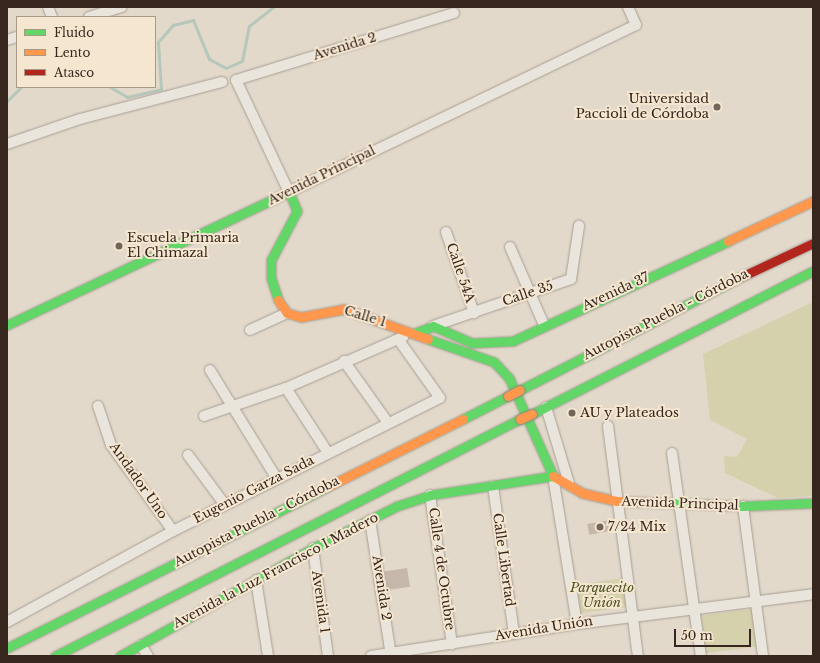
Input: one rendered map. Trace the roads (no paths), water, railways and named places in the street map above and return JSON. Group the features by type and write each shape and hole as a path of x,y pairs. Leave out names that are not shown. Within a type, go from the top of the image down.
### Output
{"main road":[{"path":"287,313 274,295 270,278 271,260 297,211 289,192"},
{"name":"Avenida Principal","path":"7,325 289,192"},
{"name":"Avenida 37","path":"433,326 472,343 492,344 512,341 813,202"},
{"name":"Autopista Puebla - Córdoba","path":"7,648 520,390 711,292 813,243"},
{"name":"Autopista Puebla - Córdoba","path":"55,656 813,271"},
{"name":"Calle 1","path":"287,313 302,317 323,311 344,309 494,362 503,369 553,476"},
{"path":"415,333 433,326"},
{"name":"Avenida Principal","path":"553,476 569,483 582,493 617,502 680,506 743,506 813,503"},
{"name":"Avenida la Luz Francisco I Madero","path":"120,656 313,548 370,520 430,495 553,476"}],"street":[{"path":"92,16 121,7"},
{"name":"Avenida Principal","path":"289,192 636,25 628,7"},
{"name":"Avenida 2","path":"289,192 236,80 454,13"},
{"path":"7,144 80,119 222,82"},
{"name":"Calle 35","path":"433,326 530,294 574,277 579,226"},
{"name":"Calle 54A","path":"446,232 474,313"},
{"path":"510,247 544,325"},
{"path":"250,330 287,313"},
{"path":"204,416 286,388 344,361 415,333"},
{"name":"Eugenio Garza Sada","path":"7,622 173,531 440,398 398,339"},
{"path":"344,361 388,423"},
{"path":"210,370 234,405 277,479"},
{"path":"286,388 328,453"},
{"name":"Andador Uno","path":"98,406 111,445 173,531"},
{"path":"546,407 569,483"},
{"path":"608,426 617,502 635,616 638,656"},
{"path":"672,453 701,656"},
{"path":"188,454 225,505"},
{"path":"553,476 577,624"},
{"name":"Calle Libertad","path":"493,486 514,634"},
{"name":"Calle 4 de Octubre","path":"430,495 452,644"},
{"path":"743,506 763,656"},
{"name":"Avenida 2","path":"370,520 391,655"},
{"name":"Avenida 1","path":"313,548 328,656"},
{"path":"256,580 268,656"},
{"name":"Avenida Unión","path":"371,656 391,655 577,624 813,594"},
{"path":"141,645 148,656"}],"waterway":[{"path":"112,88 127,97 161,89 158,42 173,25 193,20 209,59 226,68 242,61 249,26 273,7"},
{"path":"7,101 20,88"}],"place":[{"name":"Universidad Paccioli de Córdoba","path":"717,107"},
{"name":"Escuela Primaria El Chimazal","path":"119,246"},
{"name":"AU y Plateados","path":"572,413"},
{"name":"7/24 Mix","path":"600,527"}],"park label":[{"name":"Parquecito Unión","path":"602,596"}]}
